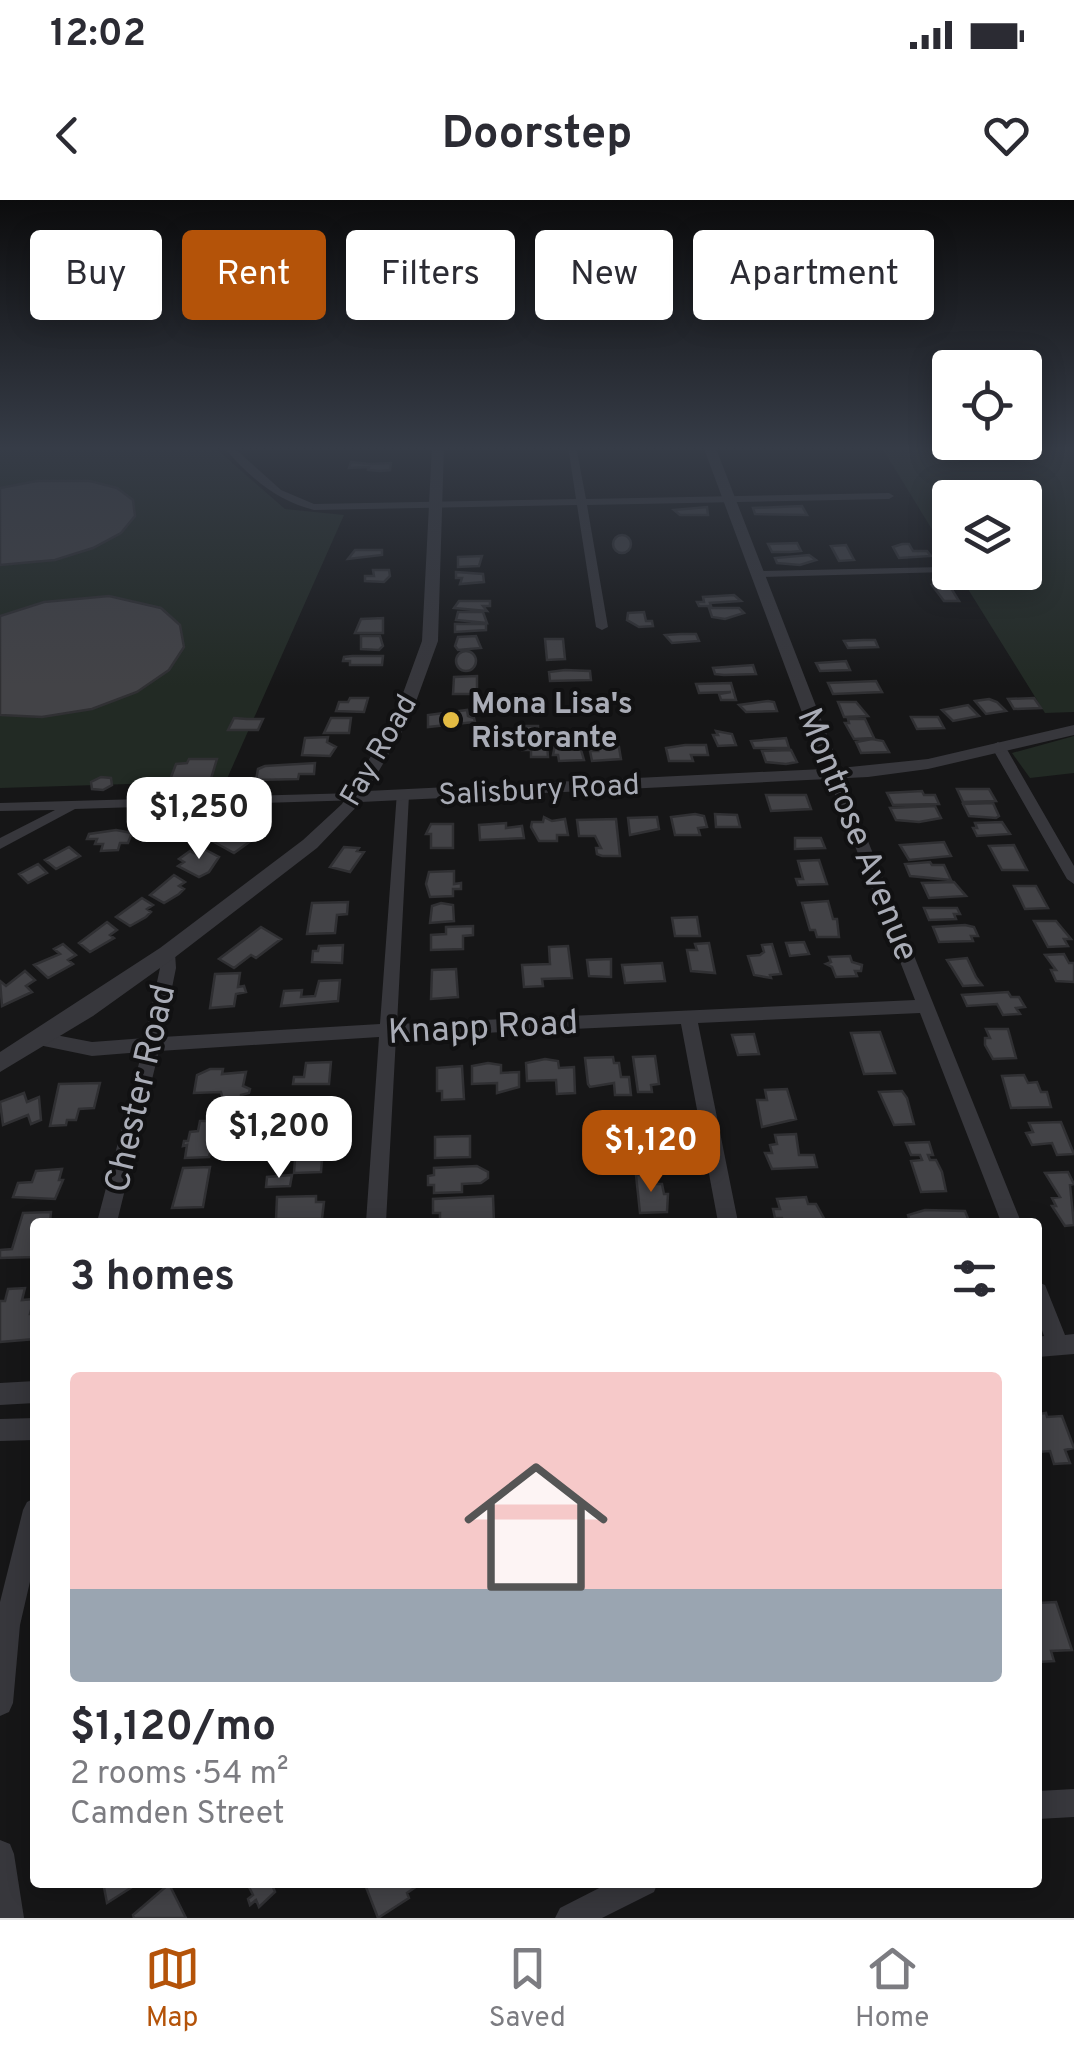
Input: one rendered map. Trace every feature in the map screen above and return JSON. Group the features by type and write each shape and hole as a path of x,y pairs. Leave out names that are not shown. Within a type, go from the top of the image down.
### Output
{"street":[{"name":"Fay Road","path":"0,1062 166,952 310,844 356,797 402,718 430,641 435,526"},
{"path":"585,526 602,627"},
{"name":"Montrose Avenue","path":"740,526 1009,1218"},
{"path":"758,574 932,570"},
{"name":"Salisbury Road","path":"0,808 402,796 834,774 928,764 1074,730"},
{"path":"998,746 1074,878"},
{"path":"376,1218 402,796"},
{"path":"0,844 74,805"},
{"name":"Chester Road","path":"108,1218 152,1045 168,968 166,952"},
{"name":"Knapp Road","path":"40,1039 92,1049 927,1006"},
{"path":"688,1017 727,1218"},
{"path":"1042,1303 1057,1345"},
{"path":"0,1394 30,1392"},
{"path":"0,1430 30,1429"},
{"path":"0,1703 6,1625 30,1530"},
{"path":"1042,1806 1074,1802"},
{"path":"0,1854 8,1918"},
{"path":"570,1918 610,1910 637,1888"}],"shaded area":[{"path":"0,526 339,526 226,781 0,788"},
{"path":"1042,526 1074,526 1074,712 1045,713 969,590 1042,590"},
{"path":"1074,736 1074,773 1030,778 1012,753"}],"building":[{"path":"0,526 127,526 93,548 55,560 0,565"},
{"path":"622,535 631,544 622,553 613,544"},
{"path":"797,543 801,551 772,552 768,544"},
{"path":"909,544 913,551 927,551 931,556 899,558 893,547"},
{"path":"846,545 854,560 839,561 831,546"},
{"path":"355,550 382,550 382,555 348,559"},
{"path":"809,555 816,560 800,565 777,563 775,558"},
{"path":"482,556 479,566 458,567 458,557"},
{"path":"373,570 389,570 390,576 384,582 365,581 365,576 374,576"},
{"path":"456,572 483,574 484,582 460,584 462,578 456,578"},
{"path":"936,590 952,590 959,601 944,601"},
{"path":"734,595 741,601 710,603 711,606 699,606 697,602 704,602 703,597"},
{"path":"109,596 161,608 180,625 184,647 169,670 137,692 92,709 42,717 0,715 0,616 44,602"},
{"path":"459,601 490,601 490,606 483,606 487,611 454,608"},
{"path":"709,608 739,608 744,613 725,619 712,617"},
{"path":"458,612 483,612 487,623 456,620"},
{"path":"644,612 646,621 652,621 653,626 639,627 627,620 628,613"},
{"path":"383,618 383,633 355,633 361,619"},
{"path":"455,624 486,624 486,630 455,632"},
{"path":"696,634 699,641 672,643 665,635"},
{"path":"361,636 380,636 383,646 379,650 361,649"},
{"path":"476,636 481,648 458,650 455,646 458,637"},
{"path":"545,639 563,639 565,659 547,660"},
{"path":"875,640 878,647 848,648 844,641"},
{"path":"466,651 476,661 466,671 456,661"},
{"path":"383,656 382,665 350,665 350,661 343,661 344,657"},
{"path":"846,661 850,670 820,671 816,663"},
{"path":"753,665 756,674 715,674 713,668"},
{"path":"590,671 591,680 550,681 549,672"},
{"path":"477,676 477,694 453,694 454,677"},
{"path":"876,681 882,692 833,694 828,683"},
{"path":"731,683 736,700 721,700 719,694 731,692 699,693 696,684"},
{"path":"350,698 368,698 364,712 336,711 339,702 348,702"},
{"path":"1034,698 1041,708 1014,709 1008,699"},
{"path":"989,699 1006,711 986,714 975,701"},
{"path":"774,702 777,711 746,712 739,705"},
{"path":"838,702 856,702 868,716 844,717"},
{"path":"968,705 979,716 953,721 942,710"},
{"name":"Mona Lisa's Ristorante","path":"467,710 475,722 428,727 428,715"},
{"path":"911,717 938,717 944,728 917,729"},
{"path":"234,718 263,719 258,730 228,730"},
{"path":"331,718 351,718 349,733 324,733"},
{"path":"848,719 865,719 874,738 854,739 845,723 849,723"},
{"path":"521,726 538,726 538,732 546,731 548,757 531,757 531,750 522,750"},
{"path":"716,731 732,734 736,745 718,746 713,735 718,735"},
{"path":"563,736 577,736 584,760 559,761 558,755 553,755 556,740 564,740"},
{"path":"328,737 327,742 336,747 330,756 302,755 305,738"},
{"path":"786,738 789,748 754,748 751,741"},
{"path":"883,741 889,752 861,753 856,742"},
{"path":"706,745 708,755 691,755 693,761 669,761 666,748"},
{"path":"597,747 619,747 621,759 592,761 590,751 598,751"},
{"path":"791,750 797,762 786,764 766,762 762,751"},
{"path":"189,759 217,759 210,782 168,785 176,764 187,763"},
{"path":"315,763 314,774 299,774 298,779 256,780 258,769 265,766"},
{"path":"111,778 112,785 103,790 92,789 91,782"},
{"path":"957,789 989,789 996,801 963,802"},
{"path":"922,791 924,795 935,795 939,804 893,805 887,793"},
{"path":"766,795 806,795 811,809 771,811"},
{"path":"993,803 999,816 996,818 969,816 963,804"},
{"path":"935,806 941,818 919,822 896,820 890,808"},
{"path":"715,814 737,815 740,827 716,827"},
{"path":"704,816 707,827 698,828 700,835 675,835 671,817"},
{"path":"544,817 552,821 565,819 568,835 557,835 557,841 539,841 532,822 543,822"},
{"path":"657,817 659,829 630,835 628,818"},
{"path":"616,819 620,856 597,854 596,848 601,848 595,836 579,836 577,820"},
{"path":"1002,822 1010,834 977,836 973,828 977,828 975,823"},
{"path":"506,823 506,828 522,826 524,838 480,840 479,825"},
{"path":"247,824 258,830 247,838 252,840 234,853 214,842 222,837 229,840"},
{"path":"431,824 453,824 453,848 431,848 431,834 426,834"},
{"path":"116,830 132,833 128,843 120,843 118,850 101,851 103,844 87,839 89,834"},
{"path":"795,838 821,838 825,848 795,849"},
{"path":"944,842 951,856 909,860 900,845"},
{"path":"1014,845 1027,870 1002,870 989,846"},
{"path":"69,847 80,856 56,869 45,860"},
{"path":"344,847 364,852 350,872 330,867"},
{"path":"204,849 219,857 209,872 199,877 178,866 184,862 179,859 190,851 196,854"},
{"path":"819,860 827,884 798,885 796,879 803,879 798,861"},
{"path":"38,864 47,873 28,883 19,874"},
{"path":"905,864 944,865 951,880 910,876"},
{"path":"454,871 454,884 461,883 461,889 453,889 453,896 430,897 426,884 429,872"},
{"path":"174,875 185,882 179,886 184,889 179,894 164,903 150,895"},
{"path":"954,882 966,896 929,898 922,883"},
{"path":"1014,886 1036,886 1048,908 1025,909"},
{"path":"142,898 153,905 147,909 151,912 146,917 130,926 116,917"},
{"path":"828,901 833,919 837,919 839,937 817,937 815,930 810,930 802,903"},
{"path":"348,902 347,914 337,915 335,933 307,934 312,903"},
{"path":"453,905 454,921 430,923 432,906"},
{"path":"924,908 957,908 960,914 954,914 956,919 929,920"},
{"path":"697,917 700,936 675,936 672,918"},
{"path":"1034,921 1056,921 1071,939 1064,939 1068,946 1048,947"},
{"path":"107,922 117,930 110,935 114,938 90,952 79,943"},
{"path":"473,926 473,935 463,936 463,949 431,950 431,935 446,934 446,927"},
{"path":"261,927 281,939 256,958 251,955 234,968 219,959"},
{"path":"933,927 974,927 978,936 971,936 973,941 939,942"},
{"path":"804,942 809,954 790,956 786,943"},
{"path":"709,943 715,973 691,971 687,950 697,950 695,944"},
{"path":"63,944 76,955 68,960 73,964 48,978 34,965 60,954 54,949"},
{"path":"772,944 781,974 770,975 771,978 754,975 748,956 760,955 764,952 762,945"},
{"path":"343,945 342,963 312,962 313,951 318,951 319,946"},
{"path":"568,946 572,978 542,979 543,986 524,987 522,965 550,964 549,947"},
{"path":"1064,954 1069,963 1074,963 1074,982 1056,981 1051,970 1056,970 1045,955"},
{"path":"850,956 852,962 862,965 861,971 855,971 857,976 836,977 826,964 831,962 829,957"},
{"path":"967,958 982,985 963,986 947,960"},
{"path":"611,959 611,977 589,976 587,960"},
{"path":"662,963 665,981 625,983 622,965"},
{"path":"456,969 458,997 431,999 432,970"},
{"path":"25,971 35,980 26,986 32,992 2,1006 0,981 6,986"},
{"path":"240,973 238,987 244,986 246,992 236,994 234,1006 210,1008 215,974"},
{"path":"340,980 338,1001 281,1006 284,991 302,990 301,997 315,996 319,981"},
{"path":"1008,992 1011,997 1019,997 1025,1007 1016,1008 1020,1014 1003,1015 997,1004 967,1006 962,995"},
{"path":"986,1029 1008,1029 1016,1058 993,1059 985,1045 985,1038 990,1038"},
{"path":"880,1032 895,1073 864,1074 851,1033"},
{"path":"754,1034 759,1054 738,1055 732,1035"},
{"path":"655,1056 659,1084 651,1085 652,1092 638,1092 633,1057"},
{"path":"613,1057 614,1063 619,1063 621,1077 629,1077 631,1095 615,1095 614,1083 590,1087 588,1084 585,1058"},
{"path":"558,1061 559,1068 574,1067 575,1093 557,1094 556,1080 527,1081 526,1063"},
{"path":"331,1062 329,1084 293,1084 294,1077 304,1077 306,1063"},
{"path":"501,1065 501,1073 519,1072 519,1087 497,1093 497,1083 472,1084 472,1066"},
{"path":"462,1066 464,1099 442,1100 442,1091 437,1091 437,1068"},
{"path":"223,1069 222,1074 246,1072 243,1086 250,1089 249,1093 241,1095 241,1099 223,1100 221,1092 194,1093 197,1075"},
{"path":"1024,1075 1028,1083 1037,1082 1041,1092 1047,1092 1051,1107 1011,1108 1002,1076"},
{"path":"100,1083 94,1108 79,1109 76,1120 67,1120 66,1125 50,1126 59,1084"},
{"path":"787,1089 796,1119 762,1127 757,1100 767,1100 765,1090"},
{"path":"902,1091 914,1124 894,1125 879,1092"},
{"path":"24,1093 27,1102 39,1097 41,1120 31,1124 28,1115 3,1125 0,1102"},
{"path":"327,1105 326,1128 299,1130 301,1107"},
{"path":"200,1121 219,1121 209,1157 185,1158 184,1141 188,1141 190,1132 198,1131"},
{"path":"1061,1122 1074,1154 1057,1155 1052,1143 1032,1145 1026,1133 1033,1132 1029,1123"},
{"path":"627,1126 647,1126 649,1134 654,1134 658,1141 656,1153 639,1157 629,1154"},
{"path":"796,1134 799,1155 814,1155 817,1167 772,1169 765,1153 772,1153 770,1145 777,1144 775,1135"},
{"path":"470,1136 470,1157 435,1158 435,1137"},
{"path":"929,1142 933,1155 928,1155 942,1172 946,1191 921,1192 911,1161 922,1160 920,1155 911,1155 906,1143"},
{"path":"314,1144 314,1148 323,1148 321,1172 294,1173 295,1159 283,1160 285,1145"},
{"path":"477,1166 488,1172 488,1178 481,1183 462,1184 462,1192 434,1193 434,1185 428,1185 434,1168"},
{"path":"210,1167 203,1207 172,1208 183,1168"},
{"path":"62,1169 59,1180 63,1180 55,1199 13,1197 18,1183 32,1182 36,1171"},
{"path":"1068,1172 1074,1184 1070,1185 1074,1225 1065,1226 1052,1206 1056,1206 1052,1198 1060,1197 1045,1173"},
{"path":"656,1174 657,1184 662,1184 664,1194 668,1194 667,1212 640,1213 636,1175"},
{"path":"292,1175 290,1186 266,1187 267,1177"},
{"path":"316,1196 316,1202 324,1202 322,1218 276,1218 277,1197"},
{"path":"493,1196 494,1218 440,1218 440,1213 433,1213 433,1199"},
{"path":"806,1197 808,1204 816,1204 824,1218 775,1218 773,1209 780,1209 777,1199"},
{"path":"925,1210 965,1211 968,1218 909,1218 908,1215"},
{"path":"51,1212 50,1218 30,1218 30,1257 0,1258 0,1250 12,1249 23,1213"},
{"path":"25,1288 22,1300 30,1299 30,1339 0,1342 0,1301 5,1301 8,1289"},
{"path":"1042,1414 1062,1416 1074,1448 1065,1450 1070,1463 1054,1464 1050,1451 1042,1452"},
{"path":"1056,1602 1072,1650 1051,1651 1054,1661 1042,1662 1042,1603"},
{"path":"104,1888 131,1888 107,1903"},
{"path":"164,1888 171,1888 186,1918 134,1918"},
{"path":"250,1888 273,1888 275,1892 259,1907 256,1900 250,1905 248,1899 253,1895"},
{"path":"366,1888 414,1888 407,1893 409,1898 378,1918"}],"place":[{"name":"Mona Lisa's Ristorante","path":"451,720"}]}
